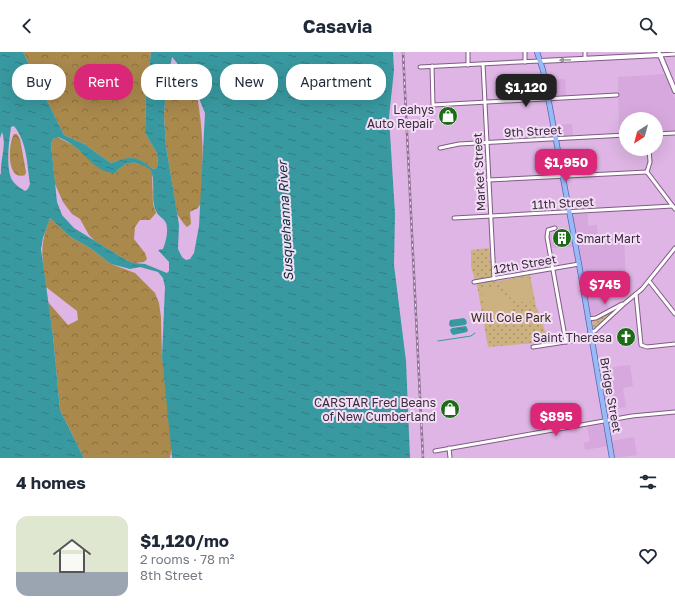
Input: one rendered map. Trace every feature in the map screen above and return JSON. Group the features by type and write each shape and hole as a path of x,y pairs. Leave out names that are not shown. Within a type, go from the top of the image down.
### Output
{"main road":[{"name":"Bridge Street","path":"537,52 541,61 579,264 612,458"},
{"path":"541,61 660,53 675,92"}],"street":[{"path":"468,52 468,65"},
{"path":"525,52 525,62"},
{"path":"585,52 585,59"},
{"path":"660,53 675,54"},
{"path":"420,67 541,61"},
{"name":"Market Street","path":"483,64 494,279"},
{"path":"432,66 433,105 617,95"},
{"path":"663,134 675,133"},
{"name":"9th Street","path":"440,148 459,144 619,135"},
{"path":"647,172 650,162 650,156"},
{"path":"488,180 562,175 647,172"},
{"path":"647,172 674,208"},
{"name":"11th Street","path":"454,218 674,208"},
{"path":"555,228 549,229 547,232 566,342"},
{"path":"588,319 598,317 636,294 649,281 675,248"},
{"name":"12th Street","path":"474,282 579,264"},
{"path":"649,281 675,314"},
{"path":"636,294 639,342 642,346 675,344"},
{"path":"590,332 595,331 625,302"},
{"path":"533,347 591,338"},
{"path":"435,451 632,416 675,412"},
{"path":"449,448 450,458"}],"shaded area":[{"path":"664,74 675,99 675,131 663,132 663,112 619,112 619,133 618,77"},
{"path":"565,79 566,96 550,96 547,80"},
{"path":"572,124 573,136 558,136 556,125"},
{"path":"574,214 588,214 588,226 597,225 598,237 577,239 573,216"},
{"path":"548,235 571,235 573,247 550,248"},
{"path":"624,235 626,286 605,288 608,308 591,316 578,240"},
{"path":"630,365 633,386 623,388 626,407 606,410 601,377 614,376 613,367"},
{"path":"602,424 607,446 585,450 584,443 590,441 587,427"},
{"path":"634,437 637,455 614,458 611,441"}],"green space":[{"path":"23,52 151,52 150,64 141,64 141,100 146,100 145,133 158,155 157,168 153,169 138,160 133,159 111,163 84,144 64,135 47,100 66,100 66,64 29,64"},
{"path":"165,100 198,100 201,120 203,156 201,203 198,208 190,212 191,224 187,227 177,214 166,146 164,116"},
{"path":"14,134 17,134 20,139 26,172 25,175 19,176 14,173 10,161 12,139"},
{"path":"57,137 73,145 115,173 122,166 130,162 139,163 148,167 152,172 153,204 156,213 150,220 140,220 135,227 134,239 145,253 147,259 144,262 134,263 126,260 95,241 89,235 80,219 72,214 63,202 55,184 51,144 53,139"},
{"path":"50,218 69,236 90,248 111,264 135,273 155,293 159,303 161,317 162,357 172,444 170,458 84,458 60,410 53,336 48,302 68,325 78,320 77,311 46,287 42,252 44,237"},
{"name":"Will Cole Park","path":"489,248 493,282 530,275 536,306 549,342 488,347 477,285 471,267 471,250"},
{"path":"529,277 533,299 529,304 511,299 501,281"},
{"path":"485,288 499,289 513,308 489,319 486,318 481,290"},
{"path":"610,312 612,314 594,329 592,321"}],"water":[{"name":"Susquehanna River","path":"0,52 23,52 29,64 12,64 12,100 47,100 64,135 84,144 111,163 133,158 142,161 153,169 157,168 158,155 145,133 146,100 165,100 164,116 166,146 179,225 178,249 182,257 186,260 190,259 194,253 199,226 205,113 200,100 212,100 212,64 178,64 172,57 171,64 150,64 151,52 393,52 394,70 389,117 395,214 394,265 406,361 410,458 172,458 162,357 165,287 163,278 158,272 140,267 130,269 111,264 90,248 69,236 50,218 41,249 53,336 60,410 84,458 0,458 0,175 4,147 2,132 0,138","holes":["14,126 24,146 30,184 28,189 25,191 14,182 9,173 8,160 11,127","58,137 74,146 103,170 115,173 128,163 139,164 151,170 153,178 153,202 158,214 167,226 167,234 163,249 158,250 169,262 169,271 167,273 145,264 134,263 126,260 74,228 62,215 57,202 51,144 53,139"]},
{"path":"464,318 467,323 465,325 451,327 449,325 450,320"},
{"path":"466,326 468,330 467,332 453,335 451,333 450,330 452,328"}],"waterway":[{"path":"438,341 471,336 475,333"}],"railway":[{"path":"403,52 423,458"}],"place":[{"name":"Leahys Auto Repair","path":"448,116"},
{"name":"Smart Mart","path":"562,238"},
{"name":"Saint Theresa","path":"626,337"},
{"name":"CARSTAR Fred Beans of New Cumberland","path":"450,409"}]}
